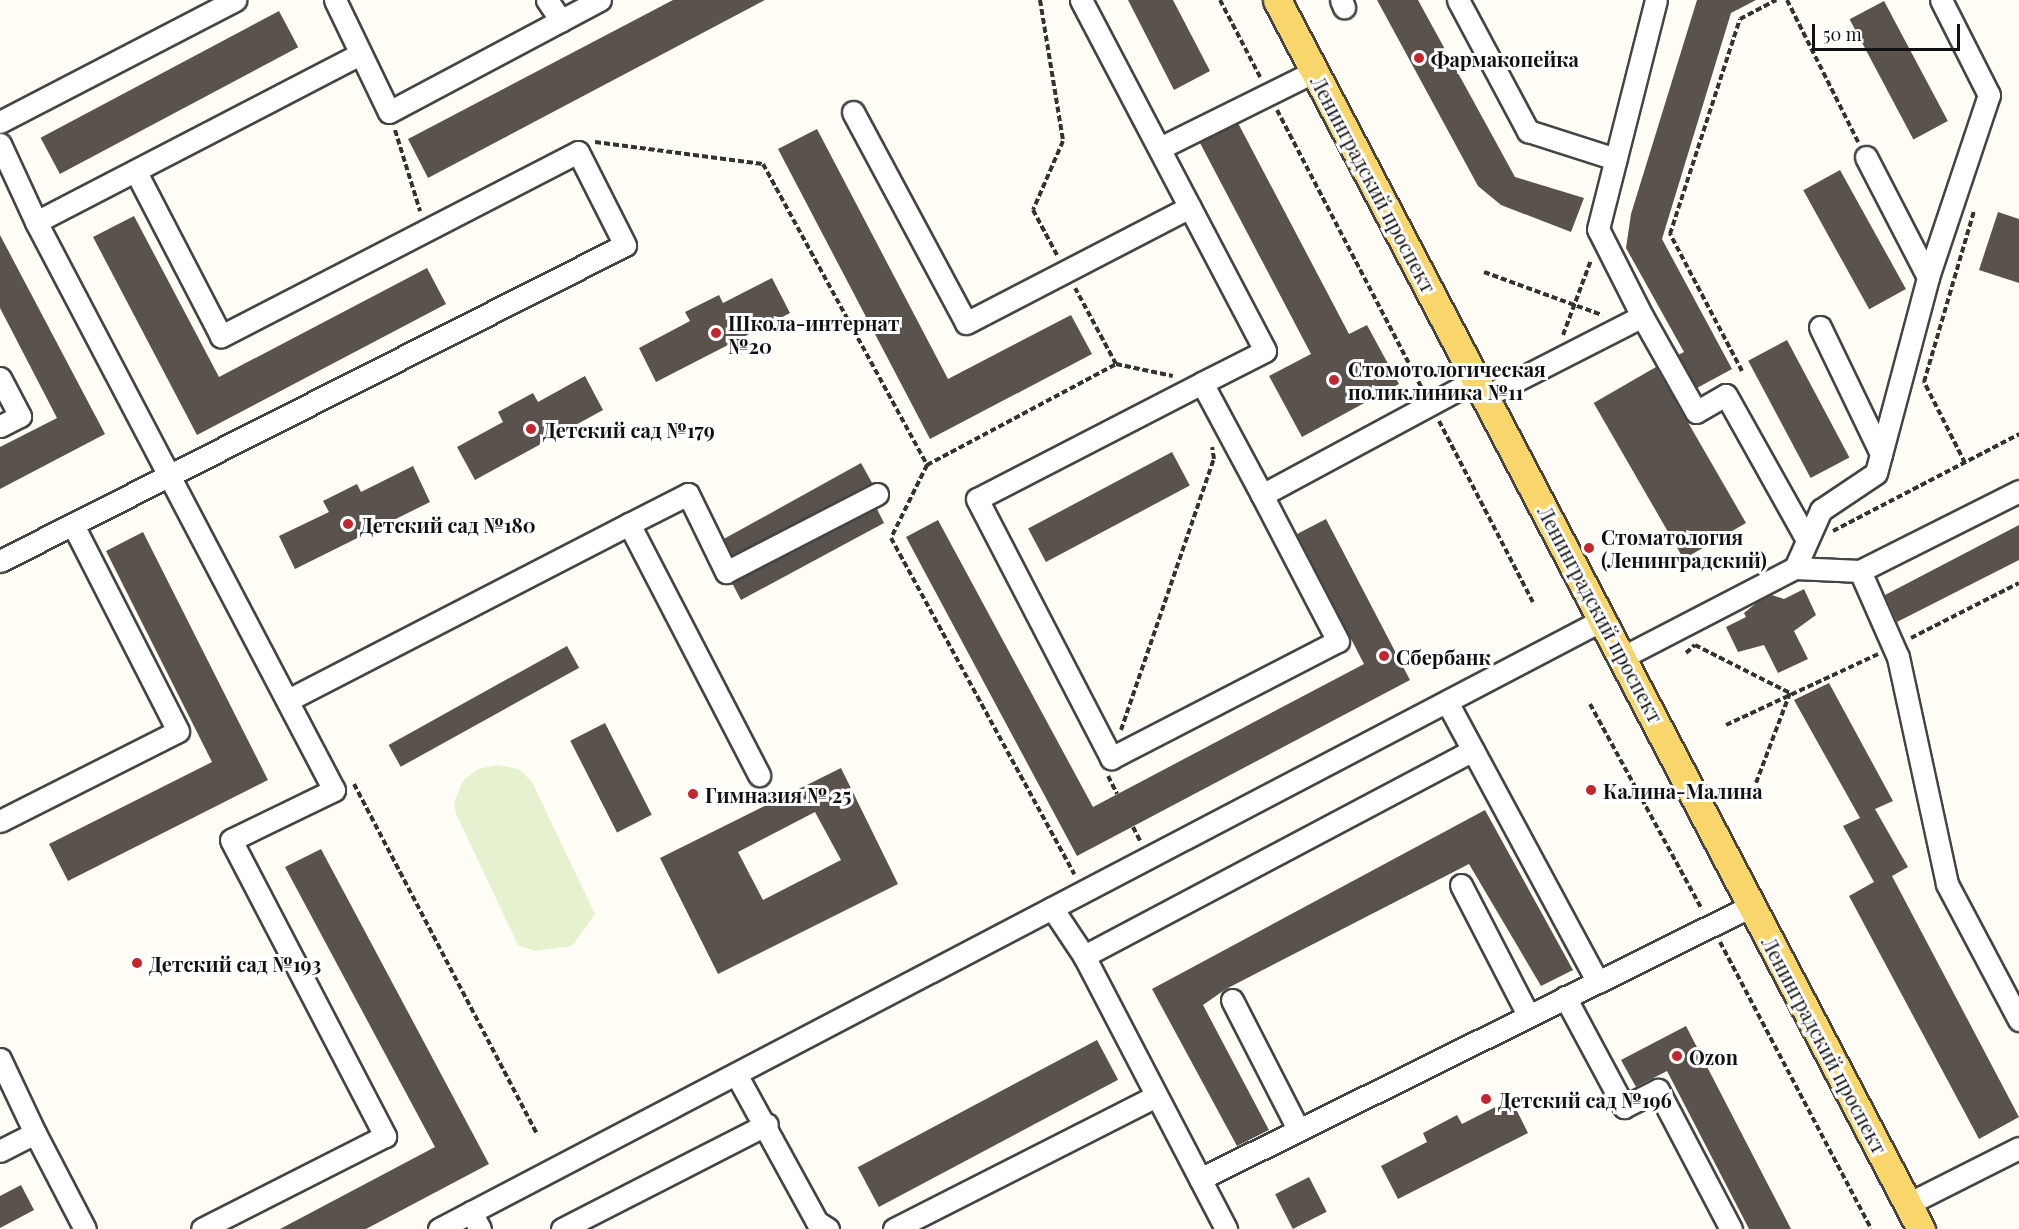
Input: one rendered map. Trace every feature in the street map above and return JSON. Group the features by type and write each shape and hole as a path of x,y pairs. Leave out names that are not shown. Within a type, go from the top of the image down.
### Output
{"main road":[{"name":"Ленинградский проспект","path":"1277,0 1482,387 1921,1229"}],"street":[{"path":"0,122 236,0"},
{"path":"335,0 389,112 600,0"},
{"path":"547,0 561,21"},
{"path":"1081,0 1265,351 1202,383 977,499 1111,758 1338,641 1202,383"},
{"path":"1458,0 1528,131 1616,159"},
{"path":"1656,0 1598,229 1634,320 1696,412 1726,395 1804,542"},
{"path":"1795,568 1804,542 1821,510 1876,473 1928,277 1989,95 1941,0"},
{"path":"36,222 360,54"},
{"path":"1160,148 1315,71"},
{"path":"853,112 966,323 1190,207"},
{"path":"0,144 36,222 334,790 231,840 385,1136 212,1227"},
{"path":"0,561 625,245 578,152 221,336 136,172"},
{"path":"1866,157 1928,277"},
{"path":"1262,495 1431,406 1554,361 1634,320"},
{"path":"1820,327 1881,454"},
{"path":"0,378 20,416 0,426"},
{"path":"1623,657 1795,568 1860,571 2019,491"},
{"path":"288,700 688,494 726,572 878,494"},
{"path":"629,524 759,776"},
{"path":"0,821 178,731 73,525"},
{"path":"1860,571 1898,657 1947,884 2019,1020"},
{"path":"439,1229 476,1221 736,1074 1604,620"},
{"path":"1447,702 1598,982"},
{"path":"1084,956 1473,750"},
{"path":"1461,885 1528,1015"},
{"path":"1200,1179 1528,1015 1712,928 1752,905"},
{"path":"1052,908 1084,956 1226,1229"},
{"path":"1565,997 1624,1107 1658,1090 1731,1229"},
{"path":"1232,1000 1298,1129"},
{"path":"0,1059 85,1229"},
{"path":"736,1074 767,1124 816,1226"},
{"path":"894,1229 1156,1096"},
{"path":"562,1229 767,1124"},
{"path":"0,1151 35,1133"},
{"path":"1908,1204 2019,1148"}],"path":[{"path":"1220,0 1533,602"},
{"path":"1742,371 1670,234 1740,19 1776,0"},
{"path":"1787,0 1866,157"},
{"path":"389,112 422,216 432,211"},
{"path":"588,141 763,164 927,465 891,538 1083,892"},
{"path":"1965,463 1924,382 1977,200"},
{"path":"1554,361 1600,234"},
{"path":"1484,272 1574,306 1634,320"},
{"path":"1116,364 1202,383"},
{"path":"1804,542 2019,434"},
{"path":"1117,794 1106,774 1214,459 1210,438"},
{"path":"1686,653 1695,645 1790,693 1756,783"},
{"path":"1590,704 1712,928 1871,1229"}],"green space":[{"path":"497,765 519,769 532,782 595,914 572,946 535,951 518,945 456,814 454,802 463,781 478,769"}],"building":[{"path":"673,0 765,0 428,178 408,139"},
{"path":"1128,0 1173,0 1210,71 1174,90"},
{"path":"1377,0 1418,0 1515,177 1584,198 1571,232 1501,205 1478,186"},
{"path":"1697,0 1756,0 1731,13 1662,239 1732,369 1697,388 1678,355 1684,352 1626,248 1631,214"},
{"path":"1884,1 1948,121 1913,139 1850,19"},
{"path":"279,11 298,47 60,174 41,138"},
{"path":"1238,123 1349,334 1367,325 1399,384 1302,437 1269,376 1311,354 1200,143"},
{"path":"817,129 948,379 1071,315 1092,354 930,439 778,149"},
{"path":"1840,170 1906,289 1869,309 1803,190"},
{"path":"1998,212 2019,219 2019,283 1979,270"},
{"path":"134,216 219,377 427,268 446,304 197,435 93,237"},
{"path":"0,235 105,434 0,489 0,447 57,418 0,308"},
{"path":"772,278 790,313 656,382 639,348 690,321 685,312 719,295 723,303"},
{"path":"1787,340 1849,457 1811,478 1748,361"},
{"path":"1656,367 1746,523 1684,559 1594,403"},
{"path":"585,376 603,410 475,480 457,447 503,422 498,412 533,393 538,402"},
{"path":"1172,452 1190,486 1046,562 1028,529"},
{"path":"861,463 872,483 735,559 724,539"},
{"path":"413,466 430,502 295,569 279,536 329,512 323,501 357,484 361,492"},
{"path":"877,509 884,523 741,600 732,583"},
{"path":"1326,519 1410,680 1077,856 906,537 938,520 1093,807 1364,664 1297,534"},
{"path":"2019,525 2019,560 1897,622 1885,595"},
{"path":"143,532 268,780 68,881 49,844 212,762 106,551"},
{"path":"1804,589 1816,615 1794,631 1808,659 1778,673 1764,645 1738,652 1726,627 1746,617 1744,613 1760,600 1772,595 1784,599"},
{"path":"567,646 579,668 401,767 389,745"},
{"path":"1829,683 1893,801 1875,809 1908,867 1892,876 2019,1117 1979,1139 1849,896 1874,882 1843,826 1860,818 1794,700"},
{"path":"605,723 652,815 617,832 570,741"},
{"path":"841,768 898,884 718,974 660,858","holes":["815,812 841,860 763,900 738,852"]},
{"path":"1485,810 1573,970 1541,986 1469,864 1226,989 1203,1005 1269,1130 1237,1146 1152,989"},
{"path":"321,849 489,1164 366,1229 280,1229 435,1147 285,867"},
{"path":"1686,1026 1791,1229 1749,1229 1667,1071 1636,1087 1621,1060"},
{"path":"1097,1040 1118,1080 879,1207 858,1167"},
{"path":"1511,1099 1528,1133 1398,1199 1381,1166 1427,1142 1423,1133 1457,1115 1462,1124"},
{"path":"1309,1177 1327,1212 1293,1229 1275,1194"},
{"path":"21,1185 34,1210 0,1228 0,1196"}],"place":[{"name":"Фармакопейка","path":"1419,58"},
{"name":"Школа-интернат №20","path":"716,333"},
{"name":"Стомотологическая поликлиника №11","path":"1334,380"},
{"name":"Детский сад №179","path":"531,429"},
{"name":"Детский сад №180","path":"348,524"},
{"name":"Стоматология (Ленинградский)","path":"1589,548"},
{"name":"Сбербанк","path":"1384,656"},
{"name":"Калина-Малина","path":"1591,790"},
{"name":"Гимназия № 25","path":"693,794"},
{"name":"Детский сад №193","path":"137,963"},
{"name":"Ozon","path":"1677,1056"},
{"name":"Детский сад №196","path":"1486,1099"}]}
